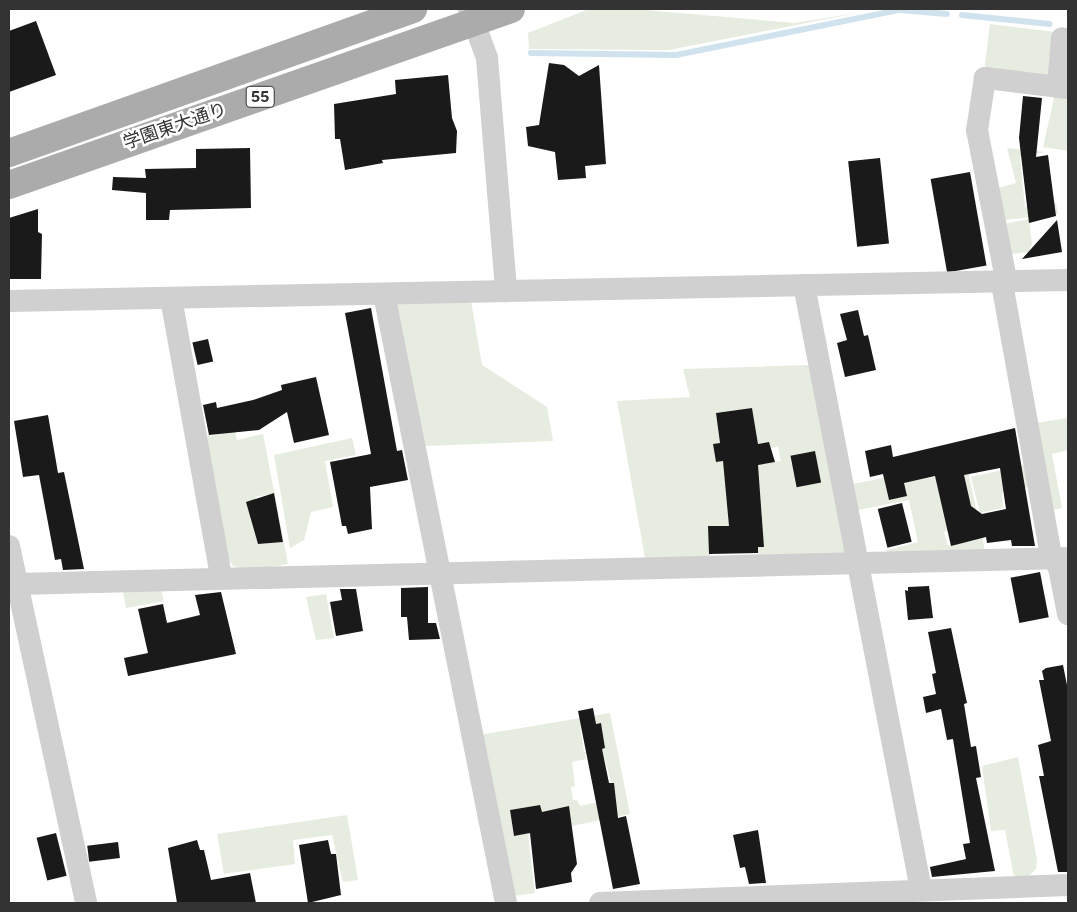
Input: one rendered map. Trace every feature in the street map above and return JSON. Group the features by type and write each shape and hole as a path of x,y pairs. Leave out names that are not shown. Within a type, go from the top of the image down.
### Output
{"main road":[{"name":"学園東大通り","path":"9,153 413,9"},
{"name":"学園東大通り","path":"9,185 472,15 511,9"}],"street":[{"path":"472,15 487,58 506,291"},
{"path":"1062,38 1063,88 985,78 977,130 1050,551 1062,558"},
{"path":"9,301 1068,280"},
{"path":"804,285 921,890"},
{"path":"384,294 506,903"},
{"path":"171,298 221,578"},
{"path":"9,546 86,903"},
{"path":"17,584 440,571 1062,558"},
{"path":"1062,558 1068,614"},
{"path":"600,903 1068,885"}],"shaded area":[{"path":"589,9 634,9 795,23 862,12 669,50 529,49 528,33"},
{"path":"990,24 1058,32 1053,81 984,73"},
{"path":"1068,37 1068,151 1043,147"},
{"path":"1007,148 1045,152 1020,157 1025,207 1056,203 1058,214 1005,220 998,188 1016,183"},
{"path":"1029,219 1032,244 1029,252 1012,254 1004,224"},
{"path":"471,301 482,365 547,407 553,441 424,446 394,308 399,302"},
{"path":"810,365 852,556 645,558 617,401 690,397 683,369","holes":["752,408 758,444 769,442 771,448 778,446 781,461 725,470 723,461 716,462 713,444 720,443 716,413","815,451 821,482 796,487 790,456","759,481 762,517 730,519 727,484","709,526 757,527 758,554 710,556"]},
{"path":"1068,418 1068,450 1052,454 1062,508 1052,510 1036,423"},
{"path":"235,431 237,440 263,434 288,564 252,571 233,566 229,560 205,437","holes":["274,493 283,542 258,544 250,518 253,517 256,497"]},
{"path":"352,438 356,455 325,461 333,507 311,512 304,540 290,548 274,455"},
{"path":"1029,464 1033,486 1002,493 1003,508 980,513 971,477"},
{"path":"968,471 985,551 888,555 887,550 918,542 909,500 858,510 853,484 903,474 906,486 906,482","holes":["964,478 978,539 948,546 944,532 948,531 937,484","903,480 906,496 889,500 885,484"]},
{"path":"122,587 160,587 164,601 126,608"},
{"path":"326,594 334,638 316,640 306,597"},
{"path":"610,713 630,814 528,835 535,893 514,896 479,735","holes":["601,723 605,748 584,752 580,726","595,752 604,757 616,798 580,806 577,800 573,800 571,787 575,786 572,762 586,759 585,754","540,805 545,830 514,836 510,810"]},
{"path":"1018,757 1037,860 1036,869 1029,876 1014,877 1005,830 991,831 982,766"},
{"path":"347,815 358,880 343,882 332,835 293,840 295,864 224,874 217,834"}],"building":[{"path":"36,21 56,75 9,92 9,31"},
{"path":"549,63 564,65 579,76 599,65 606,164 585,166 586,178 558,180 555,152 528,146 526,127 539,125"},
{"path":"448,75 452,118 457,131 456,153 382,160 383,163 345,170 340,139 335,139 334,104 396,94 395,80"},
{"path":"1023,96 1042,98 1036,157 1048,155 1056,216 1029,223 1019,138"},
{"path":"250,148 251,208 170,210 169,220 146,220 146,193 112,190 113,177 146,178 145,169 196,168 196,149"},
{"path":"880,158 889,244 857,247 848,161"},
{"path":"970,172 986,266 947,273 931,179"},
{"path":"38,209 38,232 42,234 41,279 9,279 9,218"},
{"path":"1057,220 1062,252 1022,259"},
{"path":"371,308 397,451 402,450 408,480 370,487 372,529 348,534 346,526 342,526 330,462 371,454 345,313"},
{"path":"858,310 864,336 868,335 876,370 845,377 837,343 847,340 840,314"},
{"path":"208,339 213,361 198,365 192,343"},
{"path":"316,377 329,435 294,443 287,412 259,430 209,435 203,405 216,402 217,408 253,400 282,390 281,385"},
{"path":"752,408 758,444 769,442 775,462 758,465 764,547 758,547 758,553 709,554 708,526 729,526 723,461 716,462 713,444 720,443 716,413"},
{"path":"48,415 58,473 64,472 84,569 63,570 61,559 55,560 39,475 23,477 14,421"},
{"path":"1015,428 1035,546 1012,546 1011,540 987,543 986,537 951,546 935,476 904,483 907,496 889,500 883,474 870,477 865,451 891,445 893,457","holes":["1000,468 1006,509 982,514 971,506 964,475"]},
{"path":"815,451 821,482 797,487 790,456"},
{"path":"274,493 283,542 258,544 246,502"},
{"path":"902,503 912,542 887,548 878,509"},
{"path":"1040,572 1049,617 1019,623 1011,578"},
{"path":"929,586 933,618 908,620 905,590 908,591 908,587"},
{"path":"428,587 428,623 436,623 440,639 409,640 407,617 401,617 401,588"},
{"path":"340,589 356,589 363,631 336,636 330,602 342,600"},
{"path":"221,592 236,654 128,676 124,658 148,653 138,609 163,604 167,623 200,615 195,595"},
{"path":"951,628 967,703 964,704 971,747 976,746 981,777 976,778 995,871 932,877 930,867 966,859 963,844 970,843 953,739 947,740 941,709 926,713 923,697 936,694 932,674 936,673 928,632"},
{"path":"1063,665 1068,690 1068,872 1058,872 1039,776 1044,776 1038,745 1051,741 1039,680 1044,680 1042,671 1046,668"},
{"path":"593,708 596,724 601,723 605,748 602,749 609,783 614,783 618,818 626,816 640,884 613,889 578,711"},
{"path":"540,805 542,812 569,806 577,864 571,873 572,882 536,889 530,833 514,836 510,810"},
{"path":"758,830 766,883 749,884 745,867 740,868 733,835"},
{"path":"56,833 67,876 47,881 37,838"},
{"path":"197,840 200,850 204,850 211,880 250,873 256,903 177,903 168,848"},
{"path":"328,840 331,854 336,854 341,895 308,903 299,845"},
{"path":"118,842 120,858 89,862 87,846"}],"waterway":[{"path":"531,53 676,55 900,10 947,14"},
{"path":"962,15 1050,24"}]}
